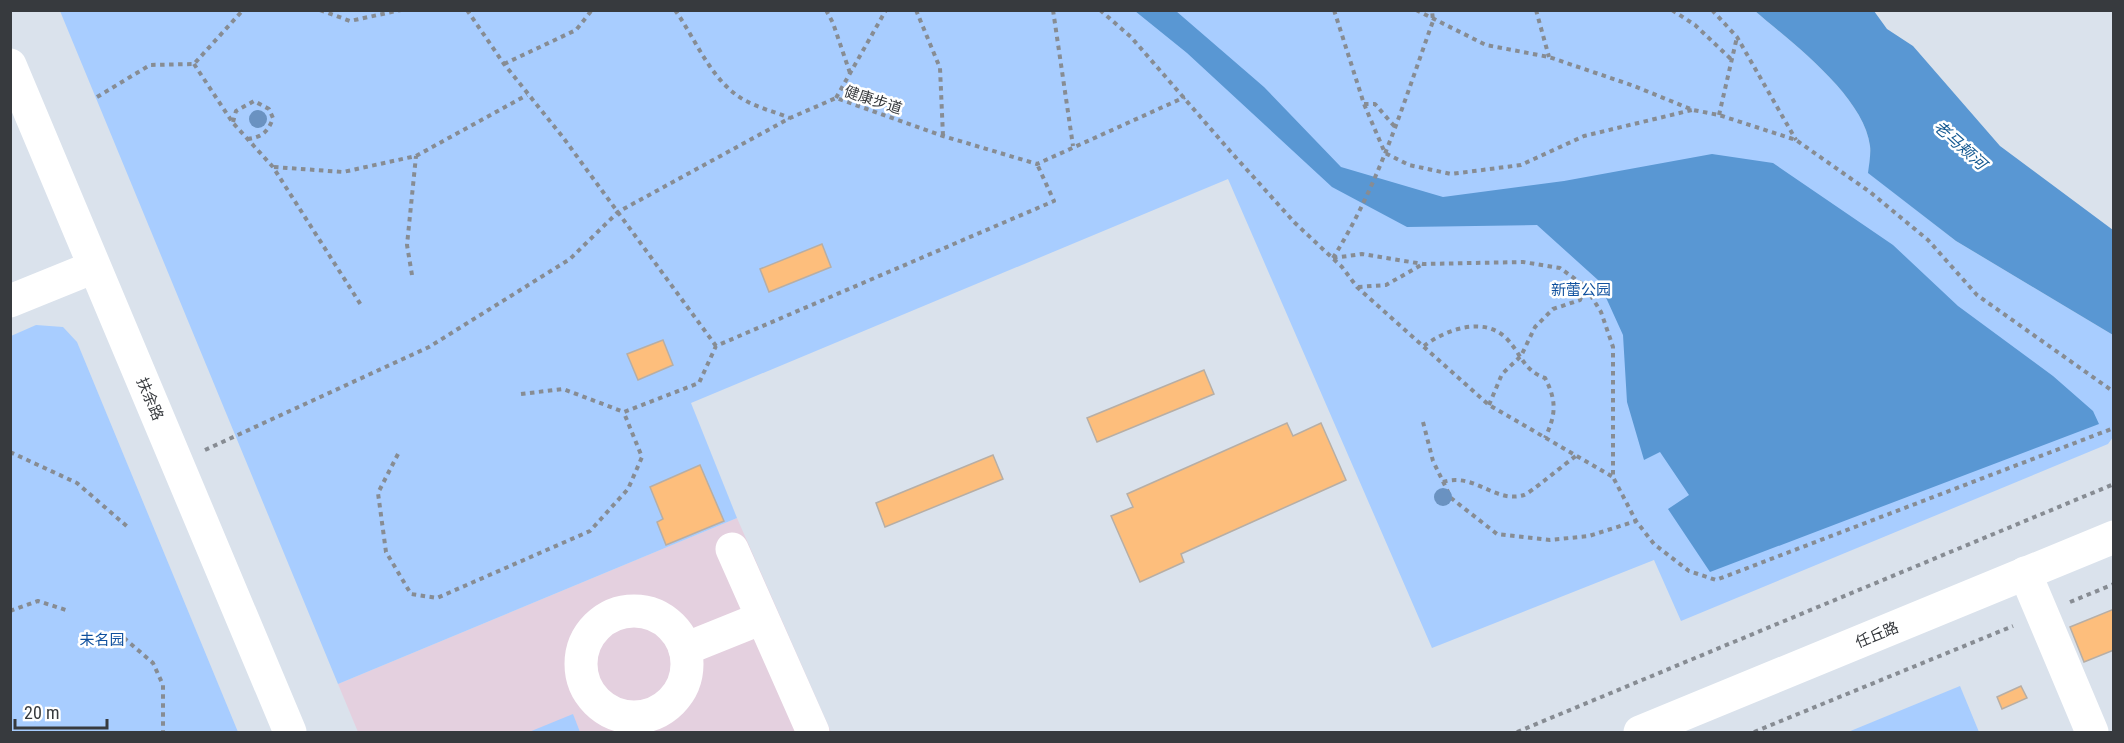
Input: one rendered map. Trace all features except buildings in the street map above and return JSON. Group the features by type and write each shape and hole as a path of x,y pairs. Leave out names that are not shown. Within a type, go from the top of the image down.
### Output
{"street":[{"name":"扶余路","path":"10,65 290,732"},
{"path":"10,301 94,267"},
{"name":"任丘路","path":"1640,732 2114,537"},
{"path":"732,549 813,732"},
{"path":"2025,573 2092,732"},
{"path":"685,649 762,618"}],"path":[{"path":"97,97 150,65 194,64 243,10"},
{"path":"320,10 350,21 401,10"},
{"path":"467,10 504,64 562,136 716,346"},
{"path":"504,64 576,30 592,10"},
{"path":"675,10 705,62 728,88 746,101 790,118"},
{"path":"826,10 833,23 851,76"},
{"path":"836,98 851,76 886,10"},
{"path":"916,10 940,68 943,136"},
{"path":"1053,10 1073,147"},
{"path":"1100,10 1131,37 1295,223 1333,258 1357,287 1489,405 1613,477"},
{"path":"1334,10 1364,104 1385,153 1408,165 1451,174 1521,165 1584,136 1693,110"},
{"path":"1416,10 1432,21 1486,45 1549,57 1634,86 1693,110 1719,115 1796,140 1870,192 1928,240 1977,295 2114,392"},
{"path":"1333,258 1357,220 1385,153 1432,21 1432,10"},
{"path":"1536,10 1549,57"},
{"path":"1672,10 1695,25 1733,60"},
{"path":"1712,10 1737,37 1796,140"},
{"path":"1719,115 1737,37"},
{"path":"194,64 233,123 273,167 361,305"},
{"path":"273,167 343,172 416,156 528,94"},
{"path":"521,394 563,389 624,412 699,383 716,346 1054,201 1037,164 1185,97"},
{"name":"健康步道","path":"177,462 429,347 570,259 618,212 790,118 836,98 943,136 1037,164"},
{"path":"233,123 236,111 254,101 269,109 273,118 269,128 260,137 248,139"},
{"path":"1364,104 1375,104 1395,127"},
{"path":"412,275 407,245 416,156"},
{"path":"1333,258 1362,254 1424,264 1523,262 1560,268 1585,286 1601,312 1613,347 1613,477 1635,521 1654,544 1689,571 1716,580 2114,428"},
{"path":"1357,287 1386,285 1424,264"},
{"path":"1489,405 1503,374 1521,356 1535,327 1553,309 1580,300 1585,286"},
{"path":"1424,346 1437,336 1461,327 1482,327 1505,336 1521,356 1530,373 1545,378 1554,396 1552,423 1545,438"},
{"path":"399,454 378,493 386,552 411,594 437,598 590,531 628,489 642,457 624,412"},
{"path":"1424,422 1432,461 1452,498 1497,534 1550,540 1579,537 1635,521"},
{"path":"10,452 77,483 130,529"},
{"path":"1443,482 1456,478 1474,482 1506,497 1525,495 1576,456"},
{"path":"1517,732 2114,484"},
{"path":"1754,732 2114,584"},
{"path":"10,611 38,601 69,611"},
{"path":"117,632 153,663 163,685 163,732"}],"shaded area":[{"path":"737,518 831,732 358,732 338,684"}],"green space":[{"name":"新蕾公园","path":"60,11 1755,11 1824,71 1855,108 1865,127 1870,146 1869,173 1956,241 2113,335 2113,437 2108,444 1681,621 1654,560 1432,648 1228,179 691,403 737,518 338,684"},
{"name":"未名园","path":"36,325 63,327 77,342 238,732 11,732 11,336"},
{"path":"1960,686 1979,732 1848,732"},
{"path":"573,714 580,732 529,732"}],"water":[{"path":"1135,11 1176,11 1264,87 1341,167 1443,197 1564,181 1712,154 1773,163 1893,245 1958,306 2053,376 2093,411 2099,424 1710,572 1668,509 1689,495 1660,452 1644,460 1627,402 1623,335 1598,280 1537,225 1407,227 1332,187 1187,53"},
{"name":"老马颊河","path":"1755,11 1874,11 1887,29 1913,46 2000,146 2113,230 2113,335 1956,241 1868,173 1870,146 1865,127 1855,108 1824,71"}]}
